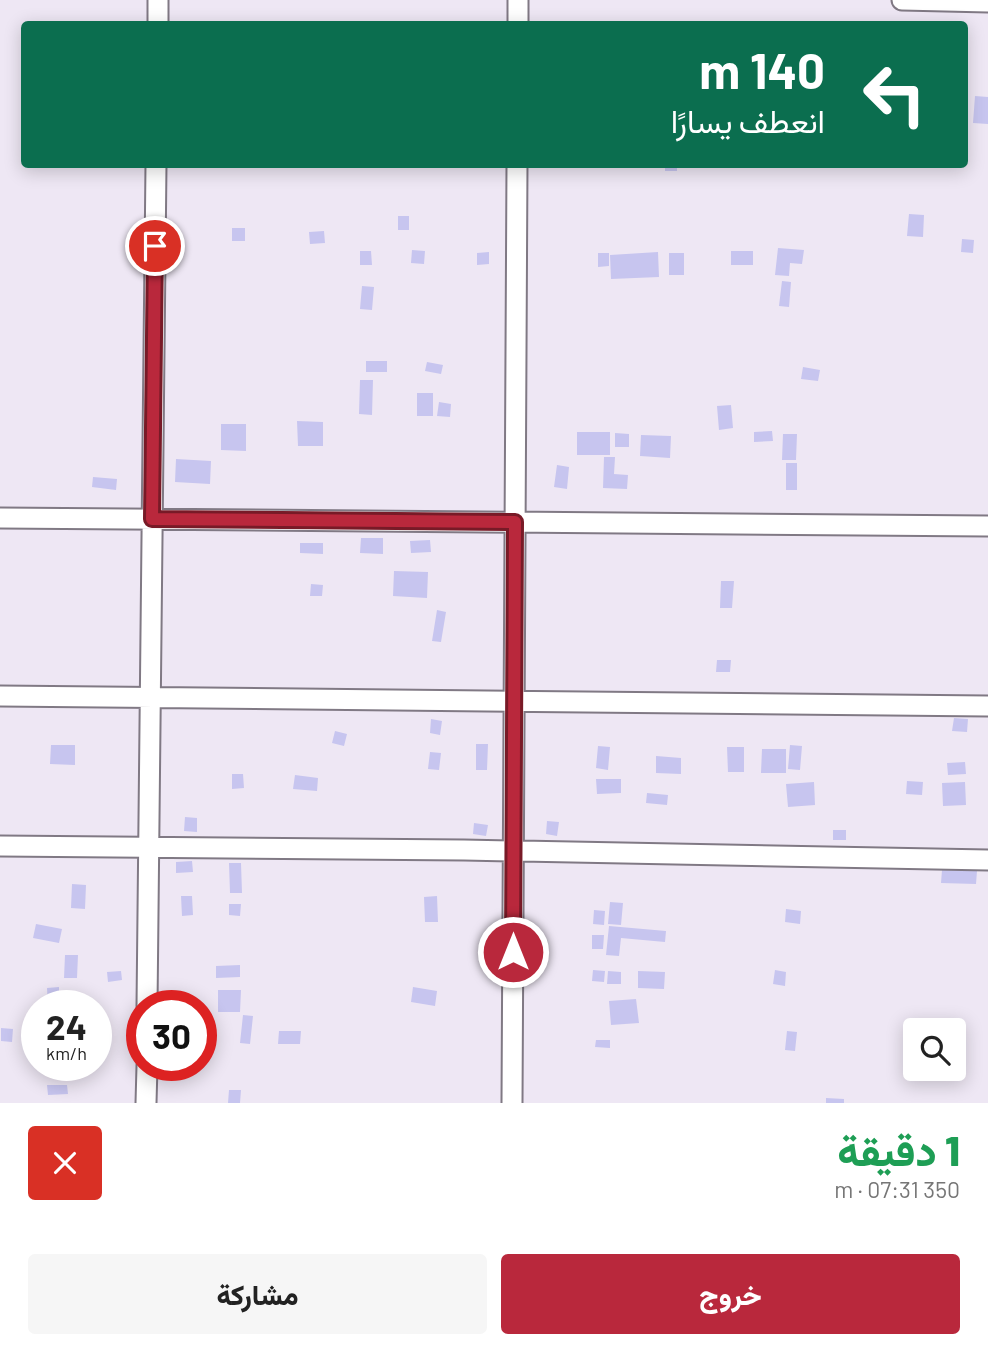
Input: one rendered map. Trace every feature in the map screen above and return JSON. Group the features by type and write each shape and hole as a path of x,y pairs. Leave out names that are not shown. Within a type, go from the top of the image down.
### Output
{"street":[{"path":"158,0 158,21"},
{"path":"518,0 518,21"},
{"path":"902,0 988,2"},
{"path":"147,990 156,168"},
{"path":"512,1103 517,168"},
{"path":"0,518 988,526"},
{"path":"0,696 988,706"},
{"path":"0,846 513,851 988,860"},
{"path":"146,1081 146,1103"}],"building":[{"path":"975,96 988,97 988,124 973,123"},
{"path":"665,168 677,168 677,171 665,171"},
{"path":"909,214 924,215 923,237 907,236"},
{"path":"398,216 409,216 409,230 398,230"},
{"path":"232,228 245,228 245,241 232,241"},
{"path":"324,231 325,243 310,244 309,232"},
{"path":"962,239 974,240 973,253 961,252"},
{"path":"778,248 804,250 802,264 790,263 789,276 775,275"},
{"path":"412,250 425,251 424,264 411,263"},
{"path":"360,251 371,251 372,265 360,265"},
{"path":"731,251 753,251 753,265 731,265"},
{"path":"489,252 489,264 477,265 477,253"},
{"path":"658,252 659,277 611,279 610,255"},
{"path":"598,253 609,253 609,266 598,267"},
{"path":"669,253 684,253 684,275 669,275"},
{"path":"782,281 791,282 789,307 779,306"},
{"path":"362,286 374,287 372,310 360,309"},
{"path":"366,361 387,361 387,372 366,372"},
{"path":"427,362 443,365 441,374 425,371"},
{"path":"803,367 820,370 818,381 801,379"},
{"path":"360,380 373,380 372,415 359,414"},
{"path":"417,393 433,393 433,416 417,416"},
{"path":"439,402 451,404 450,417 437,416"},
{"path":"731,405 733,428 719,430 717,406"},
{"path":"297,421 323,422 323,446 298,446"},
{"path":"221,424 246,424 246,451 221,450"},
{"path":"772,431 773,441 754,442 754,432"},
{"path":"577,432 610,432 610,455 577,455"},
{"path":"615,433 629,434 629,447 615,447"},
{"path":"783,434 797,434 796,460 782,460"},
{"path":"641,435 671,436 670,458 640,456"},
{"path":"604,457 615,457 614,474 628,475 627,489 603,488"},
{"path":"176,459 211,461 210,484 175,482"},
{"path":"786,463 797,463 797,490 786,490"},
{"path":"557,465 569,467 567,489 554,487"},
{"path":"93,477 117,479 116,490 92,487"},
{"path":"361,538 383,538 383,554 360,553"},
{"path":"430,540 431,552 411,553 410,541"},
{"path":"300,543 323,543 323,554 300,553"},
{"path":"394,571 428,572 427,598 393,596"},
{"path":"721,581 734,581 732,608 720,608"},
{"path":"311,584 323,585 322,596 310,596"},
{"path":"437,610 446,612 441,642 432,641"},
{"path":"717,660 731,660 730,672 716,672"},
{"path":"954,718 968,719 967,732 952,731"},
{"path":"431,719 442,721 440,735 430,733"},
{"path":"335,731 347,734 344,746 332,743"},
{"path":"476,744 488,744 487,770 476,770"},
{"path":"51,745 75,745 75,765 50,764"},
{"path":"790,745 802,746 800,770 788,769"},
{"path":"598,746 610,747 608,770 596,768"},
{"path":"727,747 744,747 744,772 728,772"},
{"path":"762,749 786,749 786,773 761,773"},
{"path":"430,752 441,753 439,770 428,769"},
{"path":"656,756 681,758 681,774 656,773"},
{"path":"965,762 966,774 948,775 947,763"},
{"path":"232,774 243,774 244,788 232,789"},
{"path":"295,775 318,778 317,791 293,789"},
{"path":"596,779 621,779 621,793 597,794"},
{"path":"907,781 923,782 922,795 906,794"},
{"path":"814,782 815,805 788,807 786,784"},
{"path":"965,782 966,805 943,806 942,783"},
{"path":"647,793 668,795 667,805 646,803"},
{"path":"185,817 197,818 197,832 184,831"},
{"path":"547,821 559,822 557,836 546,834"},
{"path":"474,823 488,825 486,836 473,834"},
{"path":"833,830 846,830 846,840 833,840"},
{"path":"192,861 193,872 176,873 176,862"},
{"path":"229,863 241,863 242,893 230,893"},
{"path":"942,870 977,871 976,884 941,883"},
{"path":"72,884 86,885 85,909 71,908"},
{"path":"181,896 192,896 193,915 182,916"},
{"path":"437,896 438,922 425,922 424,897"},
{"path":"610,902 623,903 621,925 608,924"},
{"path":"229,904 241,904 240,916 229,915"},
{"path":"786,909 801,911 800,924 785,922"},
{"path":"594,910 605,911 604,925 593,924"},
{"path":"36,924 62,929 59,943 33,938"},
{"path":"609,926 666,931 665,942 621,938 619,956 606,955"},
{"path":"592,935 604,935 603,949 592,949"},
{"path":"65,955 78,955 77,978 64,978"},
{"path":"240,965 240,977 216,978 216,966"},
{"path":"593,970 605,971 604,982 592,981"},
{"path":"775,970 786,972 785,986 773,984"},
{"path":"121,971 122,980 108,982 107,972"},
{"path":"608,971 621,972 621,984 607,984"},
{"path":"638,971 665,972 664,989 638,988"},
{"path":"413,987 437,991 435,1006 411,1002"},
{"path":"218,990 241,990 240,1012 218,1012"},
{"path":"636,999 639,1023 611,1025 609,1001"},
{"path":"243,1015 253,1016 250,1044 240,1043"},
{"path":"1,1028 13,1029 12,1042 1,1041"},
{"path":"279,1031 301,1031 300,1044 278,1044"},
{"path":"787,1031 797,1032 795,1051 785,1050"},
{"path":"596,1040 610,1040 610,1048 595,1047"},
{"path":"47,1085 67,1085 68,1094 48,1095"},
{"path":"229,1090 241,1090 240,1103 228,1103"},
{"path":"826,1098 844,1099 844,1103 826,1103"}],"route":[{"path":"155,246 152,519 515,522 513,952"}]}
